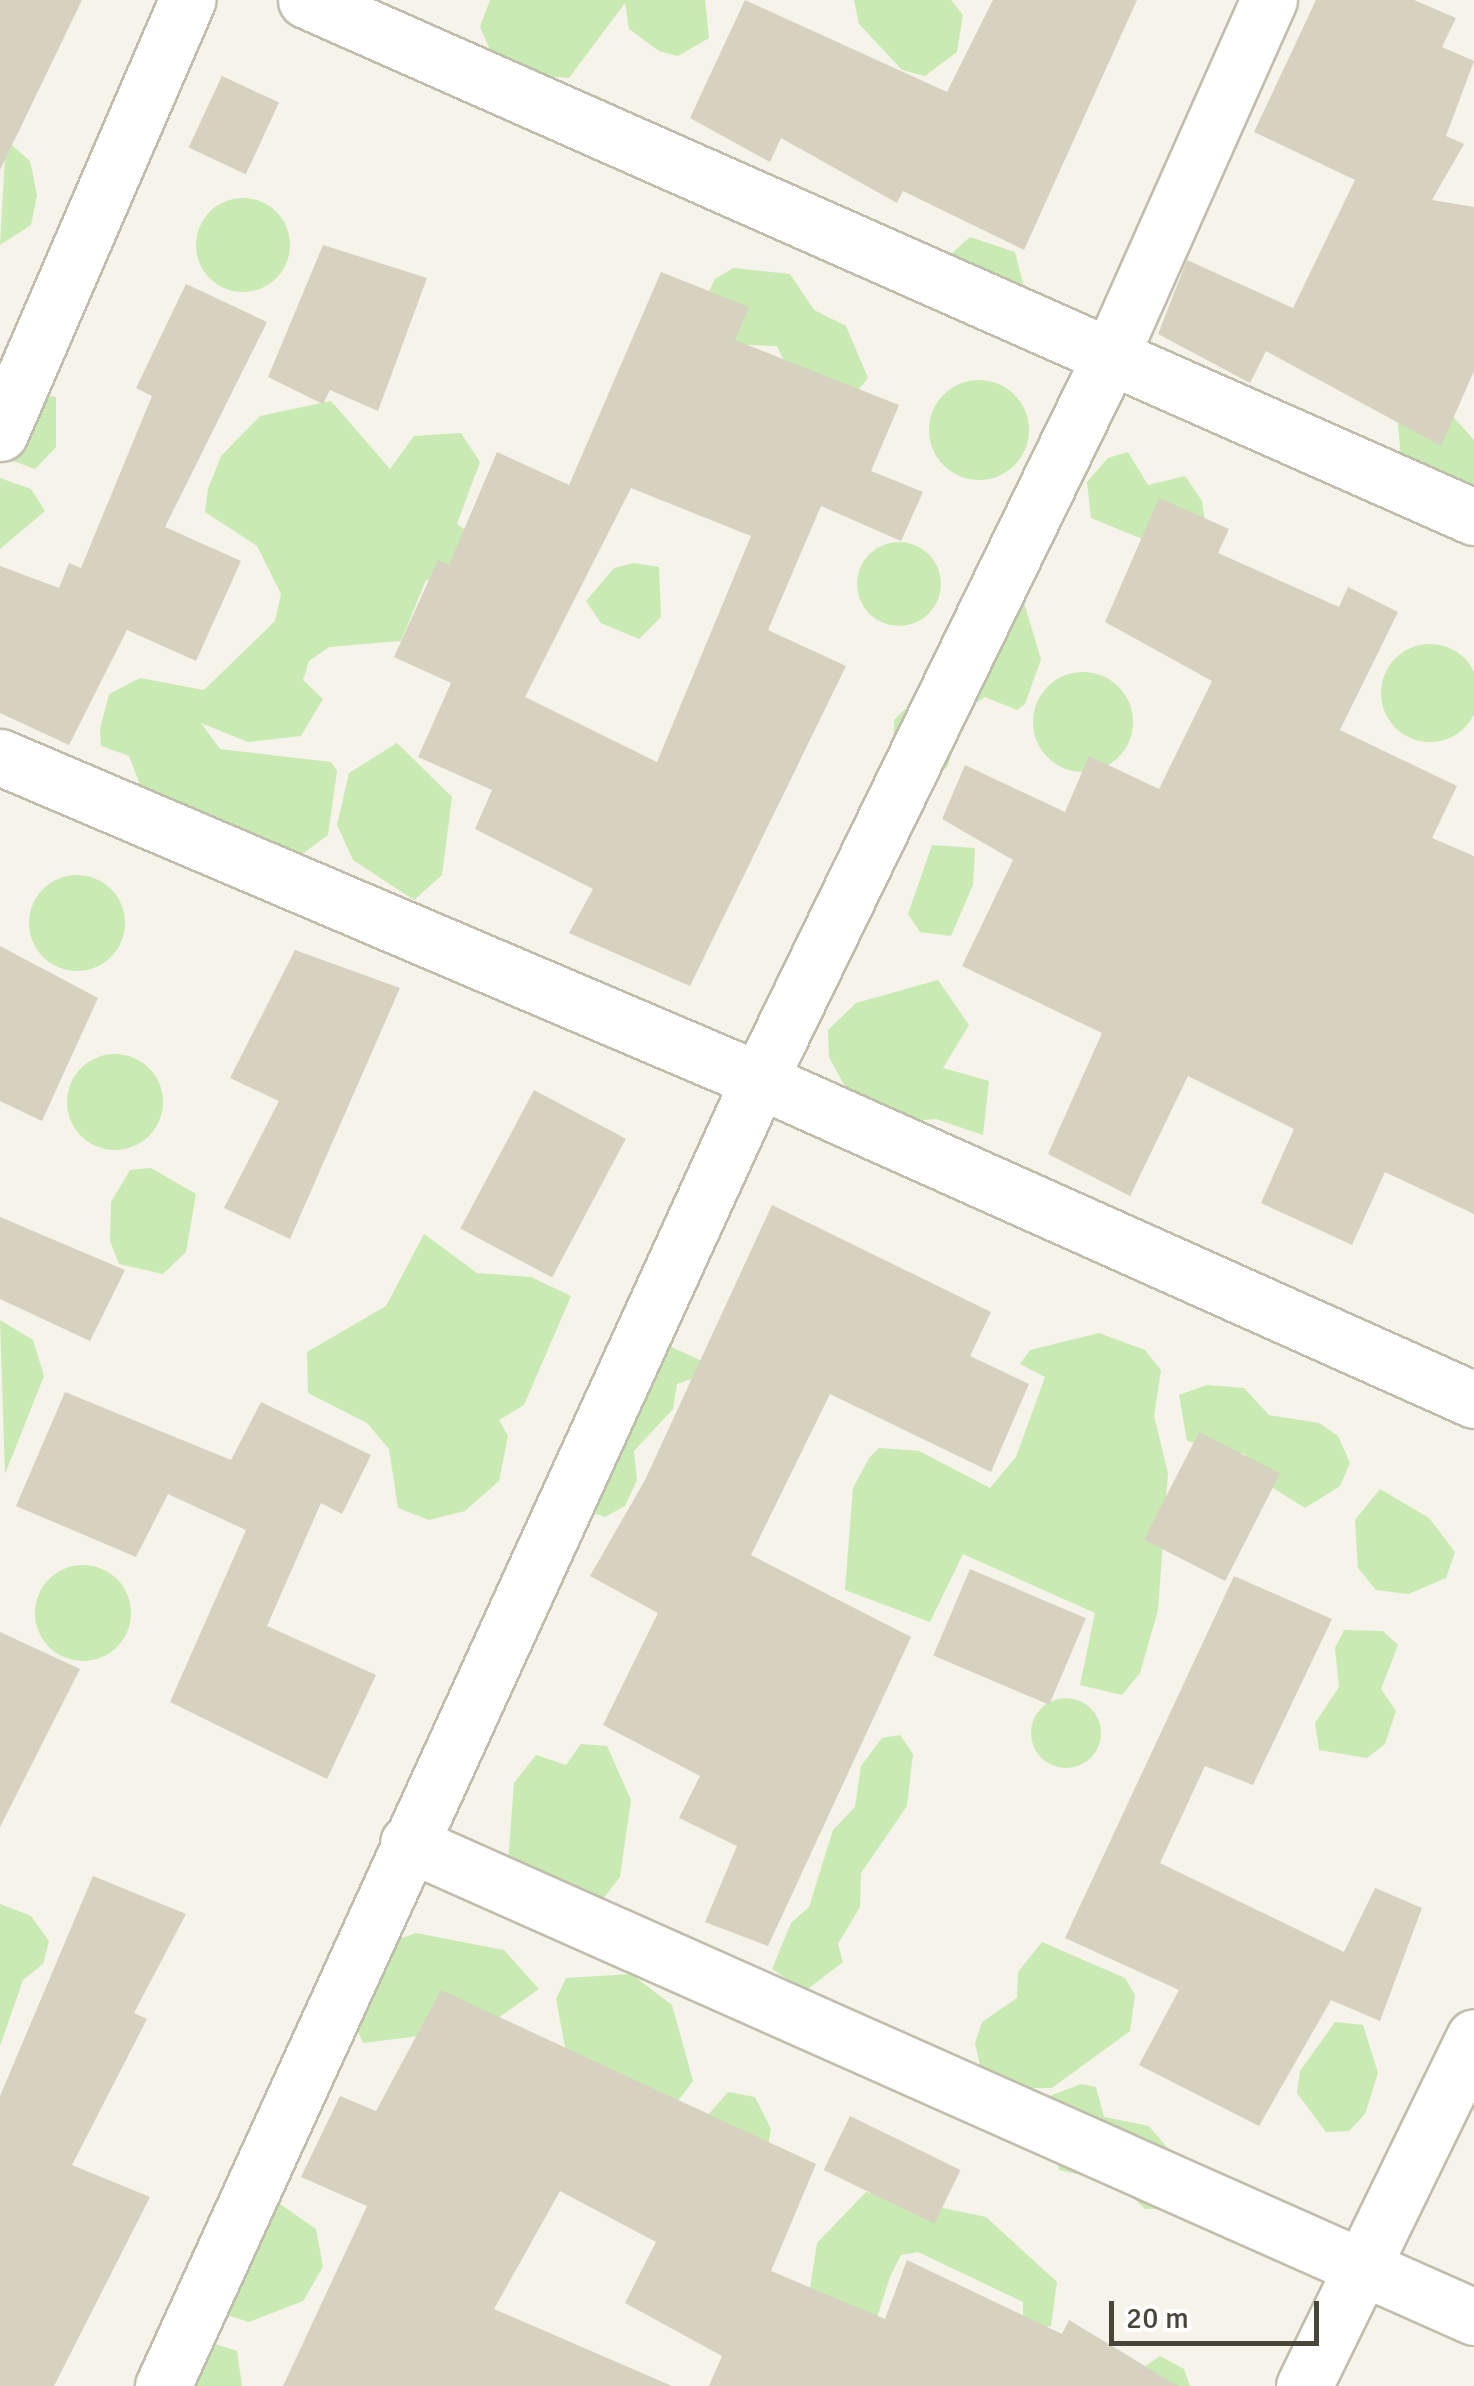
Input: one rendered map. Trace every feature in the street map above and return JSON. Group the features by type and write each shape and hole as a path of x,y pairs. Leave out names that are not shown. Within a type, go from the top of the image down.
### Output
{"street":[{"path":"0,433 188,0"},
{"path":"306,0 1474,517"},
{"path":"163,2386 759,1080 1109,358 1270,0"},
{"path":"0,758 759,1080 1474,1400"},
{"path":"408,1843 1474,2316"},
{"path":"1304,2386 1366,2268 1474,2037"}],"green space":[{"path":"490,0 705,0 709,38 678,56 659,51 629,29 625,3 569,78 536,75 490,50 480,27"},
{"path":"854,0 951,0 963,15 957,52 925,76 902,70 859,24"},
{"path":"6,140 30,161 37,195 31,225 0,245"},
{"path":"234,198 252,198 277,211 287,227 287,263 277,279 252,292 234,292 209,279 196,254 196,236 209,211"},
{"path":"970,237 1015,252 1025,291 942,262"},
{"path":"733,268 790,274 814,310 846,326 868,378 854,395 790,374 777,346 726,344 700,310 715,279"},
{"path":"979,380 1007,388 1021,402 1029,430 1021,458 1007,472 979,480 951,472 937,458 929,430 937,402 951,388"},
{"path":"30,393 56,397 56,447 35,469 0,456"},
{"path":"331,401 390,469 414,436 461,433 480,462 457,524 475,537 456,582 426,580 401,641 329,647 309,661 303,680 323,699 301,736 248,742 201,723 220,749 331,762 337,771 328,835 263,883 145,798 129,756 101,746 100,729 109,694 140,678 204,690 275,621 281,594 257,546 205,512 208,489 221,456 260,416"},
{"path":"1439,401 1474,440 1474,490 1401,459 1398,424 1412,402"},
{"path":"1128,452 1148,485 1185,476 1202,501 1206,529 1145,540 1091,518 1087,482 1108,458"},
{"path":"0,478 31,489 45,511 0,549"},
{"path":"891,542 907,542 923,549 934,560 941,584 938,600 929,614 907,626 891,626 875,619 864,608 857,592 857,576 864,560 875,549"},
{"path":"634,563 659,567 661,617 639,639 601,623 586,601 614,568"},
{"path":"1021,593 1041,659 1025,704 1017,710 985,697 966,710 947,768 926,776 893,752 894,720"},
{"path":"1430,644 1449,647 1465,658 1476,674 1476,712 1465,728 1449,739 1430,742 1411,739 1395,728 1384,712 1381,693 1384,674 1395,658 1411,647"},
{"path":"1083,672 1111,680 1125,694 1133,722 1125,750 1111,764 1083,772 1055,764 1041,750 1033,722 1041,694 1055,680"},
{"path":"397,743 452,797 442,875 414,900 353,860 337,825 349,773"},
{"path":"932,845 975,848 973,885 951,936 920,932 908,914"},
{"path":"77,875 95,879 111,889 121,905 125,923 121,941 111,957 95,967 77,971 59,967 43,957 33,941 29,923 33,905 43,889 59,879"},
{"path":"938,980 969,1025 943,1068 989,1081 983,1135 936,1119 909,1121 848,1092 829,1057 828,1030 856,1003"},
{"path":"115,1054 133,1058 149,1068 159,1084 163,1102 159,1120 149,1136 133,1146 115,1150 97,1146 81,1136 71,1120 67,1102 71,1084 81,1068 97,1058"},
{"path":"151,1168 196,1194 186,1252 163,1274 119,1264 110,1241 111,1202 130,1170"},
{"path":"424,1234 477,1273 531,1277 571,1296 524,1405 499,1420 508,1436 499,1481 465,1511 429,1520 398,1508 389,1449 367,1423 308,1393 307,1352 386,1306"},
{"path":"0,1320 33,1340 44,1376 5,1474"},
{"path":"1099,1333 1145,1350 1161,1370 1154,1416 1168,1473 1158,1610 1140,1673 1122,1695 1080,1685 1095,1613 963,1554 930,1622 845,1590 853,1488 869,1458 879,1448 919,1451 990,1488 1016,1457 1045,1377 1020,1364 1030,1350"},
{"path":"667,1345 702,1361 694,1378 677,1384 673,1409 634,1451 637,1480 625,1506 605,1517 588,1511"},
{"path":"1207,1385 1244,1388 1269,1415 1319,1423 1338,1436 1350,1463 1340,1486 1305,1508 1263,1482 1245,1454 1187,1441 1179,1395"},
{"path":"1380,1489 1429,1518 1455,1552 1446,1578 1408,1594 1376,1590 1358,1568 1355,1520"},
{"path":"83,1565 101,1569 117,1579 127,1595 131,1613 127,1631 117,1647 101,1657 83,1661 65,1657 49,1647 39,1631 35,1613 39,1595 49,1579 65,1569"},
{"path":"1344,1630 1383,1631 1398,1645 1381,1689 1396,1711 1385,1744 1367,1758 1319,1750 1315,1723 1339,1687 1335,1648"},
{"path":"1066,1698 1091,1708 1101,1733 1091,1758 1066,1768 1041,1758 1031,1733 1041,1708"},
{"path":"900,1735 913,1754 907,1806 861,1873 860,1907 838,1944 843,1962 805,1991 772,1969 791,1923 809,1907 833,1830 855,1807 861,1766 882,1738"},
{"path":"581,1744 607,1746 631,1800 620,1877 595,1909 507,1876 514,1783 536,1755 566,1765"},
{"path":"0,1904 31,1916 49,1941 43,1964 23,1980 0,2046"},
{"path":"416,1933 504,1950 539,1989 484,2028 363,2043 351,2015 385,1944"},
{"path":"1042,1942 1125,1978 1135,1995 1130,2031 1052,2088 1020,2088 980,2066 975,2043 982,2022 1017,1998 1018,1972"},
{"path":"631,1974 672,2005 693,2081 662,2122 567,2057 556,1999 566,1978"},
{"path":"1335,2022 1363,2025 1378,2073 1365,2114 1349,2131 1326,2132 1297,2093 1300,2071"},
{"path":"1081,2084 1096,2087 1104,2117 1149,2126 1176,2158 1176,2209 1145,2209 1118,2183 1059,2170 1047,2097"},
{"path":"728,2092 755,2097 771,2129 767,2153 708,2115"},
{"path":"866,2192 986,2217 1057,2282 1051,2326 1023,2330 1023,2302 918,2252 901,2255 871,2336 808,2301 817,2243"},
{"path":"270,2197 316,2229 323,2267 303,2301 249,2322 221,2313 193,2283 195,2247 215,2220"},
{"path":"215,2344 237,2351 242,2386 162,2386 179,2346"},
{"path":"1160,2356 1184,2369 1190,2386 1117,2386"}],"building":[{"path":"0,0 82,0 0,170"},
{"path":"745,0 947,92 993,0 1137,0 1024,250 903,191 897,203 781,138 770,162 690,118"},
{"path":"1316,0 1414,0 1456,18 1442,47 1474,61 1446,136 1464,144 1432,200 1474,207 1474,371 1441,446 1266,351 1250,383 1158,334 1187,260 1293,308 1355,180 1254,132"},
{"path":"222,76 279,103 246,174 189,148"},
{"path":"323,245 427,278 378,411 330,390 323,404 268,377"},
{"path":"661,272 749,307 735,340 899,405 871,471 923,492 901,541 821,506 768,630 846,666 690,986 569,933 593,889 475,829 492,790 418,757 451,683 394,657 438,560 449,565 497,452 569,485","holes":["631,488 751,536 657,762 525,697"]},
{"path":"186,284 267,322 165,527 241,561 196,661 127,630 69,745 0,713 0,566 59,588 69,563 81,568 152,396 136,388"},
{"path":"1159,498 1229,529 1218,553 1339,607 1348,587 1398,612 1340,730 1457,786 1432,838 1474,856 1474,1214 1385,1172 1352,1245 1261,1203 1294,1129 1188,1076 1130,1196 1048,1154 1102,1033 962,966 1013,860 942,819 965,765 1065,812 1089,756 1159,789 1212,681 1105,622"},
{"path":"0,946 98,998 42,1121 0,1101"},
{"path":"295,950 400,988 290,1239 224,1208 279,1101 230,1078"},
{"path":"534,1090 626,1139 552,1277 460,1229"},
{"path":"772,1205 991,1312 970,1356 1029,1384 991,1472 830,1394 751,1555 911,1637 768,1946 705,1922 737,1846 679,1818 700,1776 603,1725 658,1613 590,1576 645,1480"},
{"path":"0,1217 125,1270 90,1341 0,1299"},
{"path":"65,1392 231,1460 261,1402 371,1455 342,1514 321,1503 267,1626 376,1675 327,1779 170,1702 246,1530 168,1494 136,1557 16,1506"},
{"path":"1199,1432 1280,1473 1225,1581 1144,1540"},
{"path":"970,1569 1086,1618 1049,1705 933,1656"},
{"path":"1234,1576 1332,1619 1253,1785 1205,1766 1160,1863 1344,1952 1375,1888 1422,1908 1380,2021 1331,2000 1259,2126 1139,2065 1179,1990 1065,1938"},
{"path":"0,1632 80,1669 0,1827"},
{"path":"93,1876 186,1914 134,2013 147,2019 72,2165 150,2197 54,2386 0,2386 0,2096"},
{"path":"441,1990 816,2164 771,2271 885,2319 907,2260 1062,2334 1069,2320 1178,2386 709,2386 722,2356 625,2303 656,2242 560,2191 494,2309 672,2386 283,2386 367,2206 301,2177 340,2096 376,2111"},
{"path":"850,2116 961,2170 934,2224 824,2170"}]}
